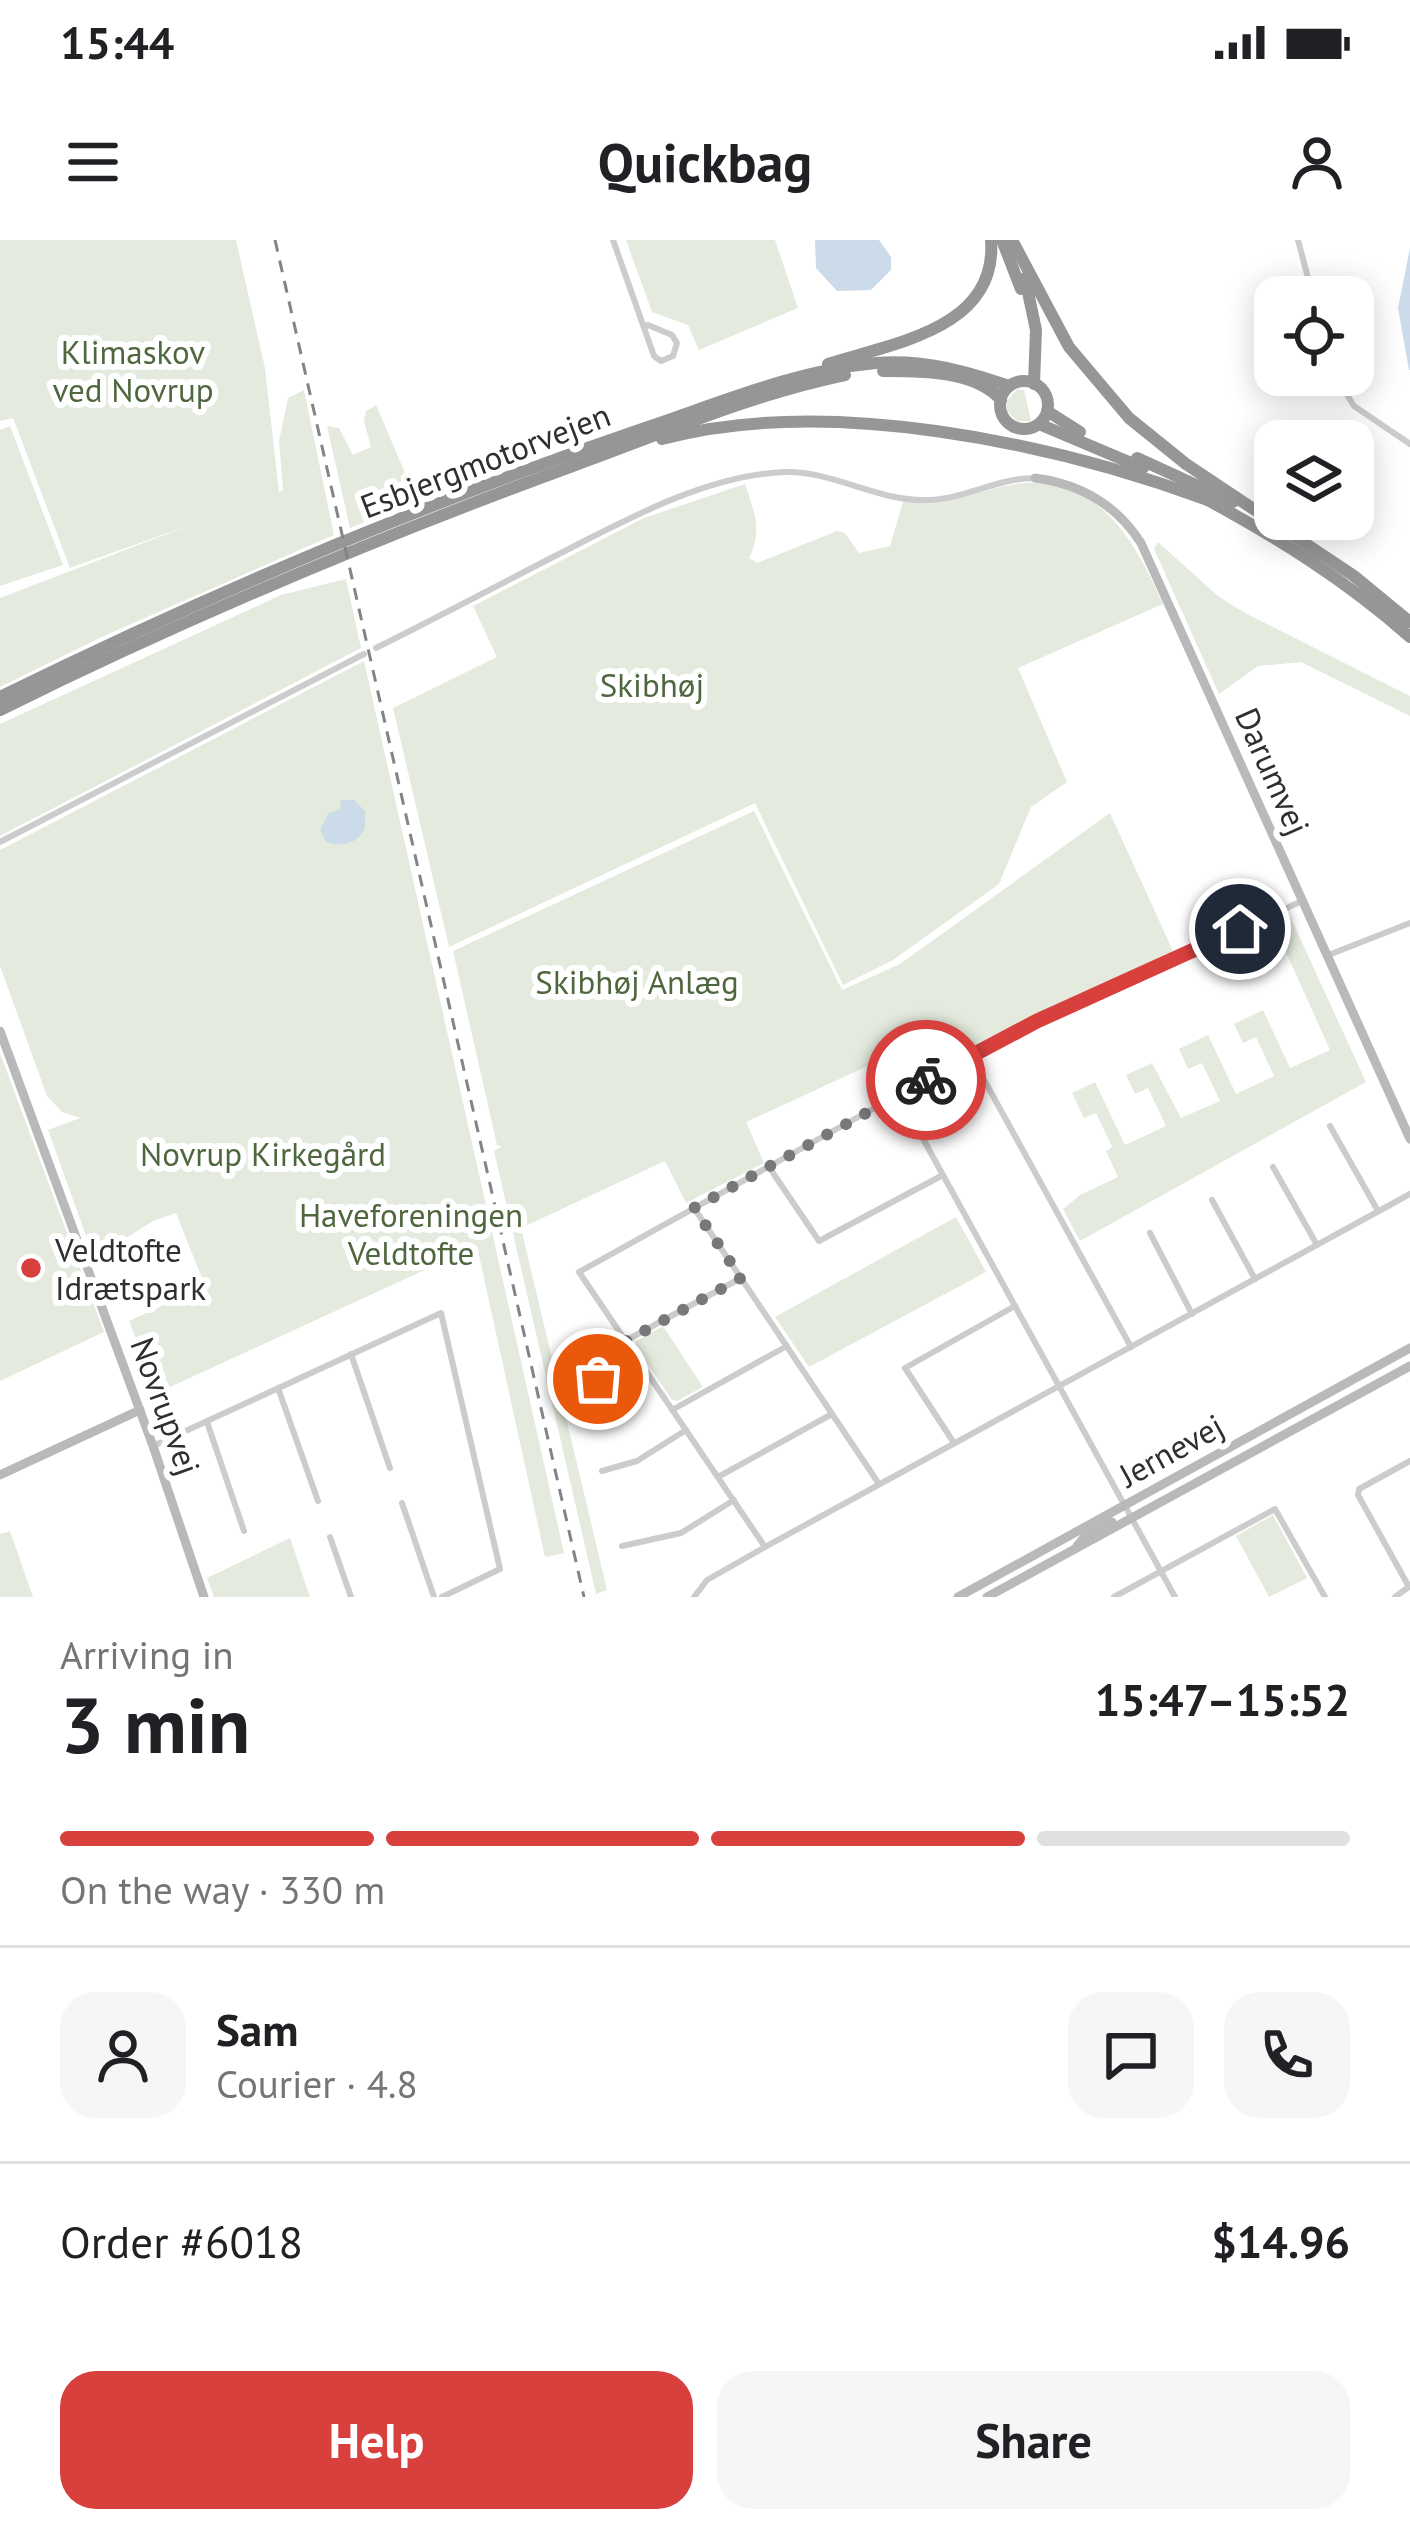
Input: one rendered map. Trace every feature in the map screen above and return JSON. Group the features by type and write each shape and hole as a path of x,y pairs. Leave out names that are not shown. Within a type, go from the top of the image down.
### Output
{"highway":[{"path":"748,392 948,323 983,288 992,264 991,240"},
{"path":"1002,240 1019,282 1028,325 1030,382 1045,394 1047,411 1039,424 1014,427 1001,413 1000,400 1009,386 1030,382"},
{"path":"1012,240 1033,308 1030,382"},
{"path":"1012,240 1058,329 1113,402 1186,464 1254,507"},
{"name":"Esbjergmotorvejen","path":"0,697 180,613 394,522 748,392 828,370 901,362 954,368 1009,386"},
{"name":"Esbjergmotorvejen","path":"0,710 233,602 415,526 753,400 880,370 921,371 973,382 1000,400"},
{"path":"1047,411 1073,429 1254,513"},
{"path":"1039,424 1208,500 1294,548 1410,637"},
{"path":"596,457 738,425 853,425 1073,457 1208,500"},
{"path":"1303,540 1410,622"}],"street":[{"path":"613,240 644,327 656,359 673,356 677,343 672,335 644,327"},
{"path":"1298,240 1307,276"},
{"path":"1348,396 1354,406 1410,444"},
{"path":"376,648 646,510 722,485 785,472 819,476 893,497 933,500 996,482 1035,478"},
{"name":"Darumvej","path":"1035,478 1091,494 1119,515 1137,538 1410,1139"},
{"path":"0,842 364,654"},
{"path":"765,1547 578,1272 971,1055 1065,1007 1302,901"},
{"path":"1326,956 1410,923"},
{"name":"Novrupvej","path":"0,1031 204,1597"},
{"path":"971,1055 1131,1347"},
{"path":"899,1095 1175,1597"},
{"path":"1330,1126 1378,1211"},
{"path":"769,1166 819,1241 943,1174"},
{"path":"1273,1167 1317,1245"},
{"path":"694,1597 707,1580 765,1547 1410,1193"},
{"path":"1212,1200 1255,1279"},
{"path":"694,1208 879,1484"},
{"path":"1150,1234 1192,1314"},
{"path":"626,1341 741,1278"},
{"path":"954,1443 905,1368 1016,1306"},
{"path":"153,1446 441,1313 500,1569 438,1597 402,1504"},
{"path":"672,1410 787,1346"},
{"name":"Jernevej","path":"1128,1513 1175,1479 1410,1348"},
{"path":"351,1354 390,1468"},
{"path":"582,1388 637,1358"},
{"name":"Jernevej","path":"958,1597 1410,1366"},
{"path":"278,1388 318,1501"},
{"path":"0,1475 140,1410"},
{"path":"718,1477 832,1414"},
{"path":"207,1422 244,1531"},
{"path":"602,1471 637,1461 686,1430"},
{"path":"1395,1597 1409,1586 1358,1495 1359,1490 1410,1461"},
{"path":"622,1546 681,1533 734,1500"},
{"path":"1114,1597 1275,1509 1325,1597"},
{"path":"987,1597 1075,1549 1084,1536 1128,1513"},
{"path":"330,1537 352,1597"}],"green space":[{"name":"Klimaskov ved Novrup","path":"0,240 236,240 265,368 279,492 283,490 279,441 288,398 304,390 334,535 0,687 0,598 198,522 70,568 13,418 0,421"},
{"path":"626,240 775,240 798,308 699,350 688,325 652,312"},
{"path":"1017,389 1024,390 1031,421 1017,421 1007,411 1007,401"},
{"path":"376,405 417,501 350,528 327,426 339,428 353,455 371,447 364,421 366,411"},
{"path":"10,426 63,565 0,586 0,430"},
{"name":"Skibhøj","path":"1036,483 1063,487 1106,512 1138,554 1163,604 1018,668 1067,782 1031,807 999,884 893,960 843,985 755,803 449,947 393,708 497,657 473,606 644,518 745,484 756,530 749,558 757,563 837,531 845,533 859,553 890,546 903,502 943,500"},
{"path":"1158,542 1218,596 1245,613 1410,696 1410,716 1301,662 1258,666 1219,694 1154,549"},
{"path":"346,579 361,648 0,836 0,724 281,595"},
{"path":"364,661 564,1553 545,1557 477,1246 157,1393 129,1321 205,1286 176,1213 153,1221 94,1258 48,1130 80,1118 62,1112 47,1096 0,966 0,850"},
{"name":"Skibhøj Anlæg","path":"754,811 842,990 900,964 1110,813 1173,951 961,1053 950,1028 746,1122 764,1163 686,1203 665,1161 521,1228 607,1590 596,1594 494,1151 502,1146 497,1145 453,951"},
{"path":"1289,914 1366,1082 1080,1241 1063,1209 1118,1177 1106,1151 1112,1147 1096,1113 1084,1118 1072,1093 1095,1082 1125,1145 1166,1126 1148,1088 1135,1094 1126,1075 1152,1063 1181,1118 1220,1101 1202,1063 1188,1069 1179,1049 1208,1035 1236,1094 1274,1076 1256,1037 1243,1043 1234,1024 1263,1010 1290,1068 1330,1050 1281,941 1252,952 1242,932"},
{"name":"Veldtofte Idrætspark","path":"0,1053 104,1332 0,1381"},
{"path":"956,1217 986,1272 809,1367 775,1317"},
{"path":"663,1326 703,1387 677,1401 635,1346"},
{"path":"1273,1515 1307,1578 1269,1597 1236,1536"},
{"path":"10,1531 33,1597 0,1597 0,1534"},
{"path":"290,1538 310,1597 214,1597 207,1578"}],"water":[{"path":"815,240 879,240 891,257 891,270 871,290 837,291 816,268"},
{"path":"1410,248 1410,370 1409,370 1398,308"},
{"path":"341,800 354,800 365,811 365,828 348,843 326,842 320,830 328,814 340,809"}],"railway":[{"path":"275,240 584,1597"}],"way so far":[{"path":"598,1379 637,1358 626,1341 741,1278 694,1208 926,1080"}],"place":[{"name":"Veldtofte Idrætspark","path":"31,1268"}],"route":[{"path":"926,1080 1037,1021 1240,929"}],"park label":[{"name":"Novrup Kirkegård","path":"263,1153"},
{"name":"Haveforeningen Veldtofte","path":"411,1233"}]}
